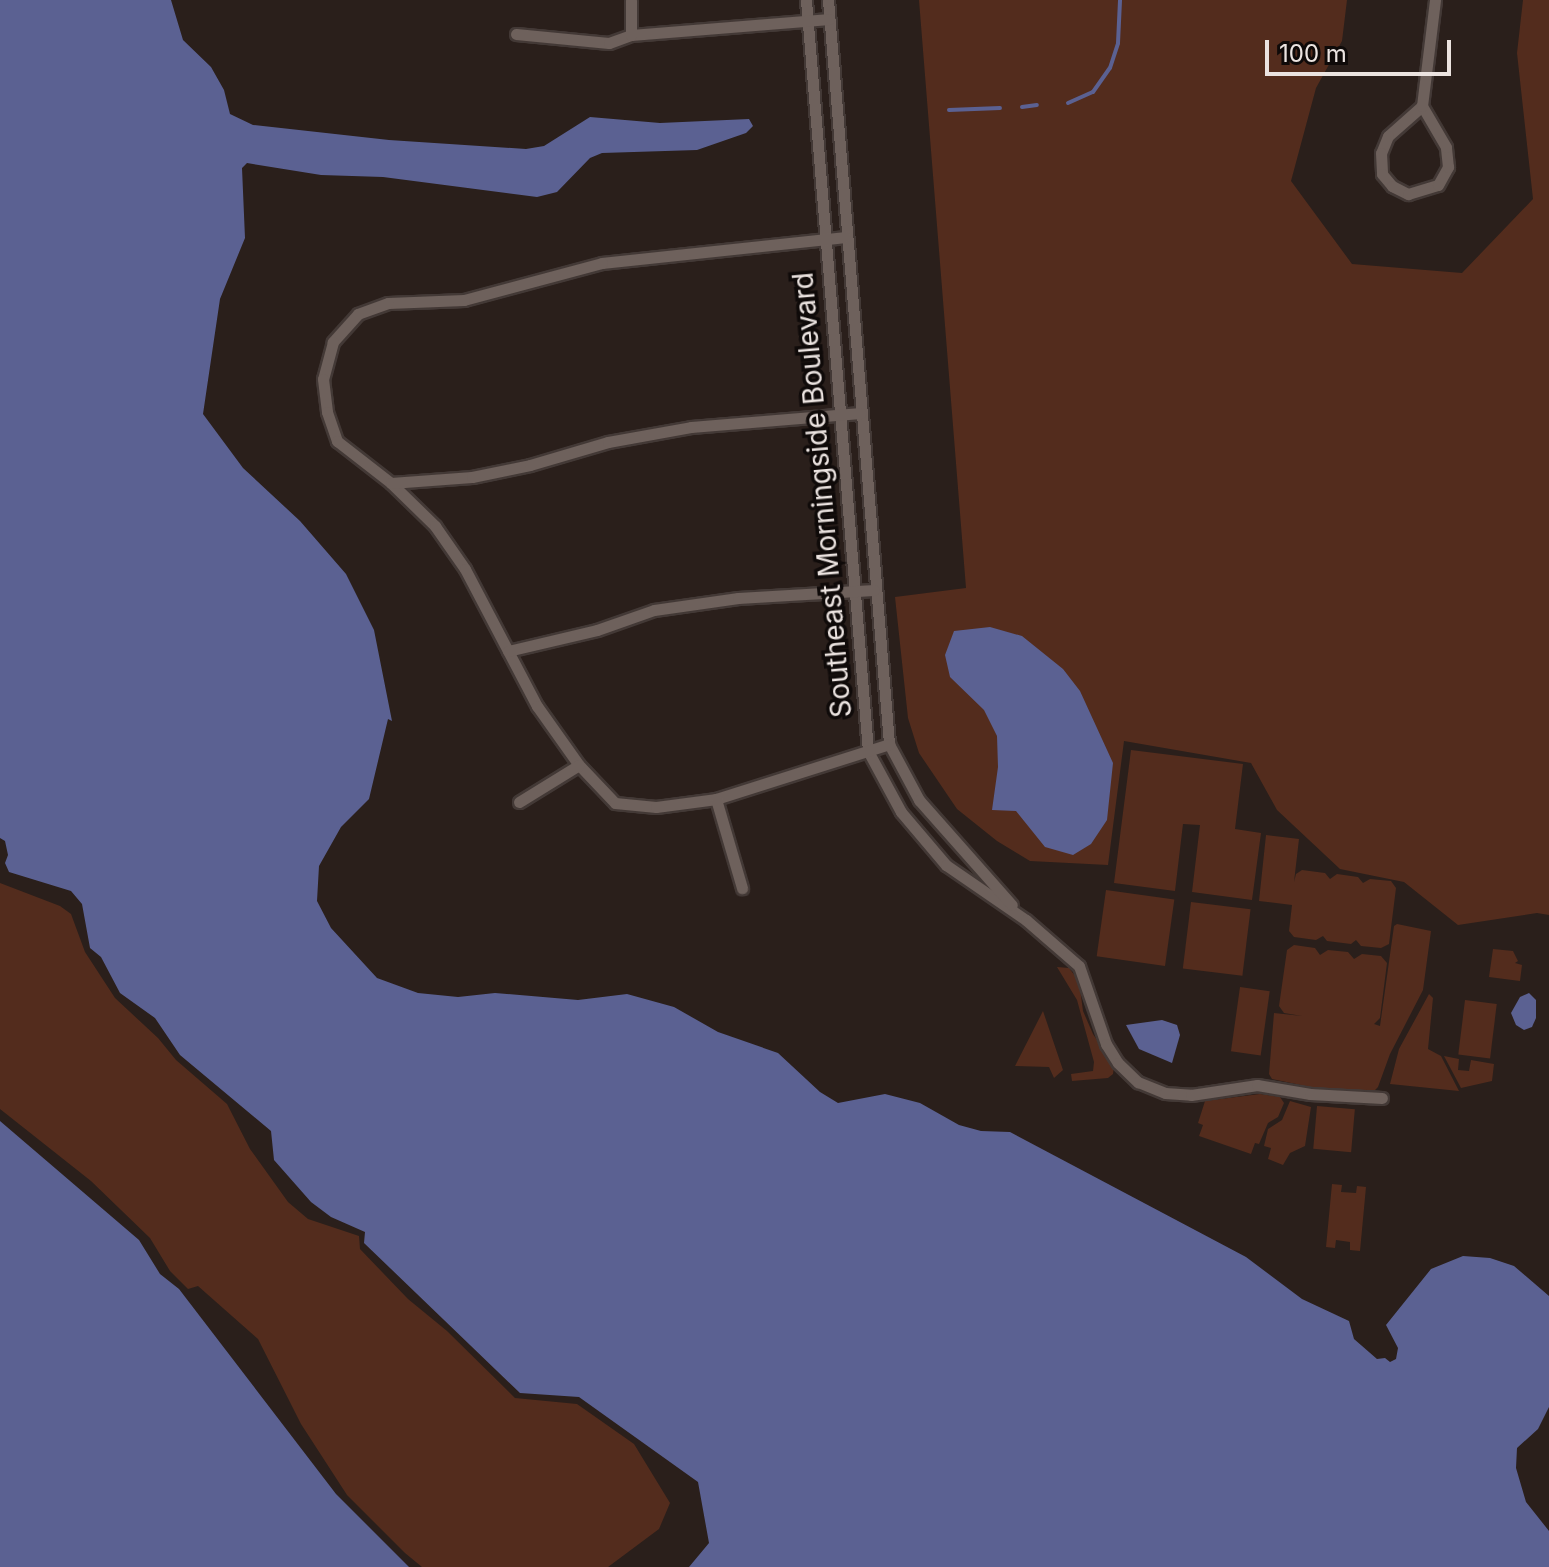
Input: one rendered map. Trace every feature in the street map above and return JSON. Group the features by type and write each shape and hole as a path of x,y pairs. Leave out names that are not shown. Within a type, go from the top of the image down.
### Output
{"street":[{"path":"631,0 631,35"},
{"name":"Southeast Morningside Boulevard","path":"806,0 852,591 868,751 901,812 946,865 1026,920 1079,966 1106,1044 1118,1063 1138,1082 1165,1093 1191,1095 1257,1085 1310,1094 1382,1098"},
{"name":"Southeast Morningside Boulevard","path":"828,0 845,237 889,744 919,800 1026,920"},
{"path":"1422,106 1388,136 1381,153 1382,174 1392,186 1408,194 1438,185 1448,167 1446,147 1422,106 1435,0"},
{"path":"516,34 609,43 631,35 829,19"},
{"path":"845,237 602,263 464,300 388,303 358,314 333,342 323,379 327,412 337,441 391,483 435,526 465,569 537,706 579,765 615,803 632,807 716,799 889,744"},
{"path":"391,483 472,477 530,465 608,442 691,427 860,413"},
{"path":"508,651 597,630 654,610 738,598 874,590"},
{"path":"519,802 579,765"},
{"path":"716,799 742,888"}],"shaded area":[{"path":"919,0 1347,0 1342,41 1316,88 1291,181 1352,264 1462,273 1533,199 1517,53 1523,0 1549,0 1549,915 1537,913 1458,925 1404,882 1340,869 1277,810 1251,763 1124,741 1108,865 1030,861 997,841 957,809 919,753 908,718 895,597 966,588"},
{"path":"1131,750 1243,764 1235,829 1261,833 1252,900 1192,892 1200,825 1183,824 1175,891 1114,883"},
{"path":"1266,835 1299,839 1294,882 1296,874 1302,870 1325,873 1330,879 1337,874 1358,877 1363,883 1370,879 1391,881 1396,888 1389,944 1381,948 1361,946 1356,940 1351,944 1327,941 1323,936 1316,940 1294,937 1289,931 1292,905 1259,901"},
{"path":"0,883 60,906 71,914 85,952 115,998 158,1038 176,1060 227,1104 250,1149 288,1202 308,1219 359,1236 360,1249 408,1299 447,1331 515,1398 577,1404 634,1444 670,1503 659,1529 608,1567 422,1567 405,1553 347,1495 301,1424 258,1339 198,1286 188,1289 170,1271 150,1238 91,1181 0,1109"},
{"path":"1106,890 1174,900 1165,966 1097,956"},
{"path":"1191,902 1251,909 1242,976 1183,969"},
{"path":"1394,926 1431,931 1423,990 1390,1054 1378,1087 1373,1092 1320,1089 1272,1079 1269,1074 1274,1013 1302,1016 1284,1013 1279,1006 1287,950 1294,945 1315,948 1320,955 1328,950 1348,952 1354,959 1362,954 1381,956 1387,963 1380,1018 1374,1024 1380,1026"},
{"path":"1493,949 1513,951 1518,961 1515,963 1522,965 1520,981 1489,977"},
{"path":"1057,967 1069,968 1079,981 1083,1011 1093,1034 1114,1066 1113,1074 1108,1078 1072,1081 1071,1074 1093,1071 1094,1062 1077,1000"},
{"path":"1240,987 1270,991 1261,1056 1231,1051"},
{"path":"1429,994 1433,998 1428,1049 1441,1056 1459,1091 1390,1084 1399,1049"},
{"path":"1465,1000 1497,1004 1490,1058 1458,1055"},
{"path":"1043,1011 1063,1070 1054,1078 1049,1067 1015,1066"},
{"path":"1444,1056 1459,1059 1458,1070 1469,1071 1471,1060 1494,1064 1492,1081 1461,1088"},
{"path":"1260,1094 1280,1097 1284,1103 1278,1117 1268,1123 1259,1144 1255,1143 1251,1154 1199,1136 1203,1125 1198,1123 1205,1101"},
{"path":"1290,1101 1311,1107 1305,1146 1290,1153 1283,1165 1268,1159 1271,1148 1264,1146 1268,1129 1282,1120"},
{"path":"1317,1106 1355,1109 1351,1152 1313,1149"},
{"path":"1332,1184 1342,1185 1341,1192 1356,1193 1357,1186 1366,1187 1360,1251 1350,1250 1350,1242 1336,1240 1335,1248 1326,1247"}],"water":[{"path":"0,0 171,0 183,40 211,67 224,90 230,114 253,125 389,140 526,149 544,146 590,117 660,123 749,119 753,126 746,133 697,150 602,153 590,158 557,192 537,197 383,177 321,175 247,163 242,168 245,238 220,299 203,414 243,468 300,521 346,574 374,630 392,721 388,719 369,799 341,827 319,866 317,901 331,928 377,978 418,993 458,997 495,993 578,1000 627,994 674,1007 718,1032 778,1053 820,1092 838,1103 885,1094 920,1103 959,1125 981,1131 1010,1132 1246,1257 1302,1299 1349,1321 1354,1339 1377,1359 1385,1358 1390,1362 1396,1359 1398,1348 1386,1325 1431,1269 1463,1256 1490,1258 1514,1266 1549,1296 1549,1407 1538,1429 1517,1448 1516,1468 1526,1502 1549,1531 1549,1567 689,1567 709,1543 698,1482 579,1397 520,1393 364,1243 365,1232 331,1217 311,1202 274,1160 271,1131 180,1055 155,1018 120,993 101,957 90,948 82,904 71,891 9,872 5,863 8,855 5,841 0,838"},
{"path":"990,627 1022,636 1063,669 1080,691 1113,763 1107,820 1091,844 1073,855 1045,847 1016,811 992,810 998,767 997,736 984,710 950,677 945,655 954,631"},
{"path":"1529,993 1536,1000 1536,1018 1532,1027 1524,1030 1516,1025 1511,1013 1520,997"},
{"path":"1162,1020 1177,1025 1180,1035 1172,1063 1139,1049 1126,1025"},
{"path":"0,1121 139,1240 160,1274 179,1289 336,1494 409,1567 0,1567"}],"waterway":[{"path":"1068,103 1093,92 1110,68 1118,43 1120,0"},
{"path":"1022,107 1037,105"},
{"path":"949,110 1000,108"}]}
